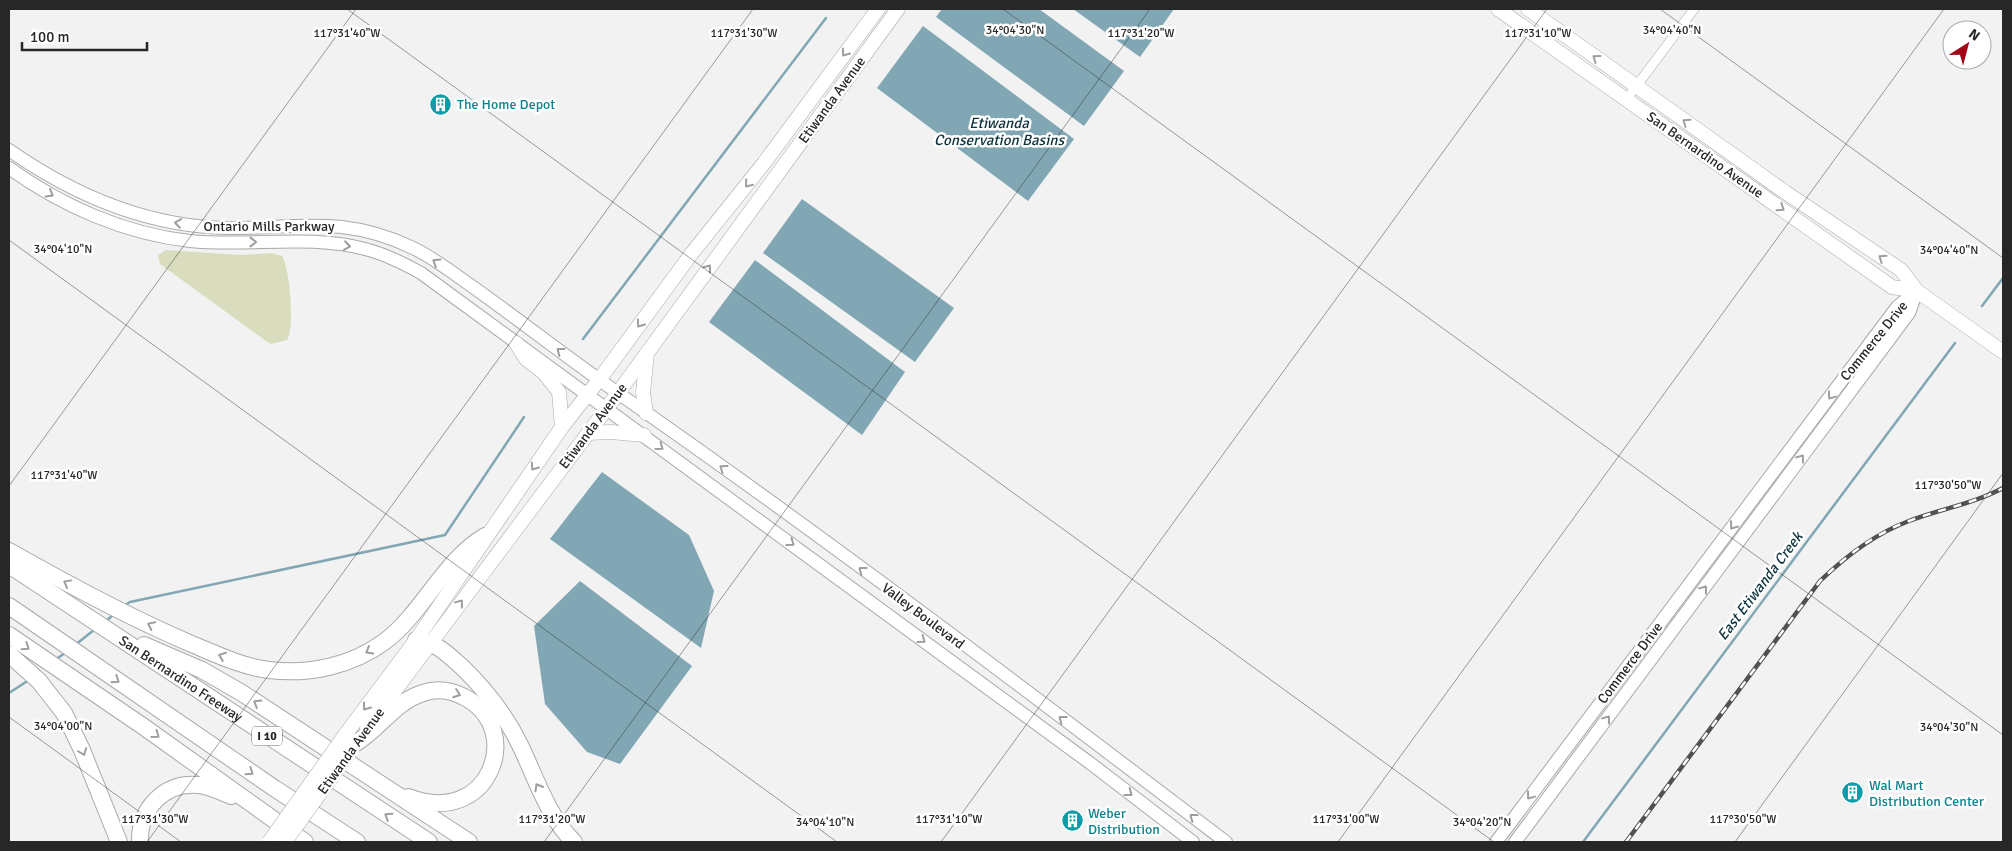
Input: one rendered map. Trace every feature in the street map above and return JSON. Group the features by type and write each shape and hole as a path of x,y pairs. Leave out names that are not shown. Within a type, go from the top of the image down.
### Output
{"highway":[{"path":"9,551 110,606 176,637 245,664 268,670 290,672 327,667 368,652 394,634 416,611 469,546 485,536"},
{"name":"San Bernardino Freeway","path":"9,565 429,842"},
{"path":"9,606 266,783 357,842"},
{"path":"99,624 202,670 290,724 468,842"},
{"path":"9,635 305,842"},
{"path":"423,641 451,657 494,699 520,746 538,787 555,816 574,842"},
{"path":"9,654 34,676 64,713 74,731 119,842"},
{"path":"351,739 372,734 402,704 418,695 433,690 450,692 470,700 483,712 492,729 495,752 490,773 478,789 463,799 435,804 420,802 370,777"},
{"path":"140,842 141,826 148,809 162,794 181,786 198,785 214,789 233,797 268,820 278,822"}],"main road":[{"name":"Etiwanda Avenue","path":"423,641 485,536 562,427 599,380 668,284 764,163 878,9"},
{"name":"Etiwanda Avenue","path":"269,842 351,739 423,641 607,408 898,9"},
{"name":"San Bernardino Avenue","path":"1498,9 1890,285 1916,291"},
{"name":"San Bernardino Avenue","path":"1528,9 1636,87 1901,270 1916,291 2003,352"},
{"name":"Ontario Mills Parkway","path":"9,150 41,172 75,191 152,219 232,228 296,224 346,227 378,234 413,248 433,260 505,310 617,393"},
{"name":"Ontario Mills Parkway","path":"9,168 37,187 85,212 148,233 191,241 298,243 354,247 398,261 440,285 607,408"},
{"path":"440,285 452,281 492,308 505,310"},
{"name":"Commerce Drive","path":"1496,842 1897,307 1916,291"},
{"name":"Commerce Drive","path":"1515,842 1909,313 1916,291"},
{"path":"516,342 526,359 543,372 559,392 562,427"},
{"path":"646,413 642,393 647,352"},
{"name":"Valley Boulevard","path":"617,393 838,552 1226,842"},
{"name":"Valley Boulevard","path":"607,408 1084,758 1193,842"},
{"path":"588,433 612,432 644,435"},
{"path":"1547,800 1553,778 1586,735 1585,723"},
{"name":"Etiwanda Avenue","path":"285,842 351,739"}],"street":[{"path":"1626,100 1694,9"}],"green space":[{"path":"166,250 241,255 271,253 282,256 289,285 291,311 291,323 287,340 271,344 160,264 158,255"}],"water":[{"name":"Etiwanda Conservation Basins","path":"942,9 1039,9 1124,71 1084,126 936,17"},
{"path":"1073,9 1174,9 1140,57"},
{"name":"Etiwanda Conservation Basins","path":"923,26 1074,139 1028,201 877,88"},
{"path":"802,199 954,308 915,362 763,253"},
{"path":"755,260 905,372 862,435 709,322"},
{"path":"602,472 689,535 714,591 701,648 550,539"},
{"path":"580,581 692,666 620,764 587,752 545,704 534,626"}],"waterway":[{"path":"583,339 826,18"},
{"name":"East Etiwanda Creek","path":"1982,306 2003,278"},
{"name":"East Etiwanda Creek","path":"1583,842 1955,343"},
{"path":"124,606 130,602 445,535 524,417"},
{"path":"105,622 114,614"},
{"path":"75,645 94,630"},
{"path":"55,660 65,653"},
{"path":"9,693 29,680"}],"railway":[{"path":"1626,842 1820,581 1850,554 1884,532 1909,521 1992,494 2003,488"}],"place":[{"name":"The Home Depot","path":"441,104"},
{"name":"Wal Mart Distribution Center","path":"1853,793"},
{"name":"Weber Distribution","path":"1072,821"}]}
